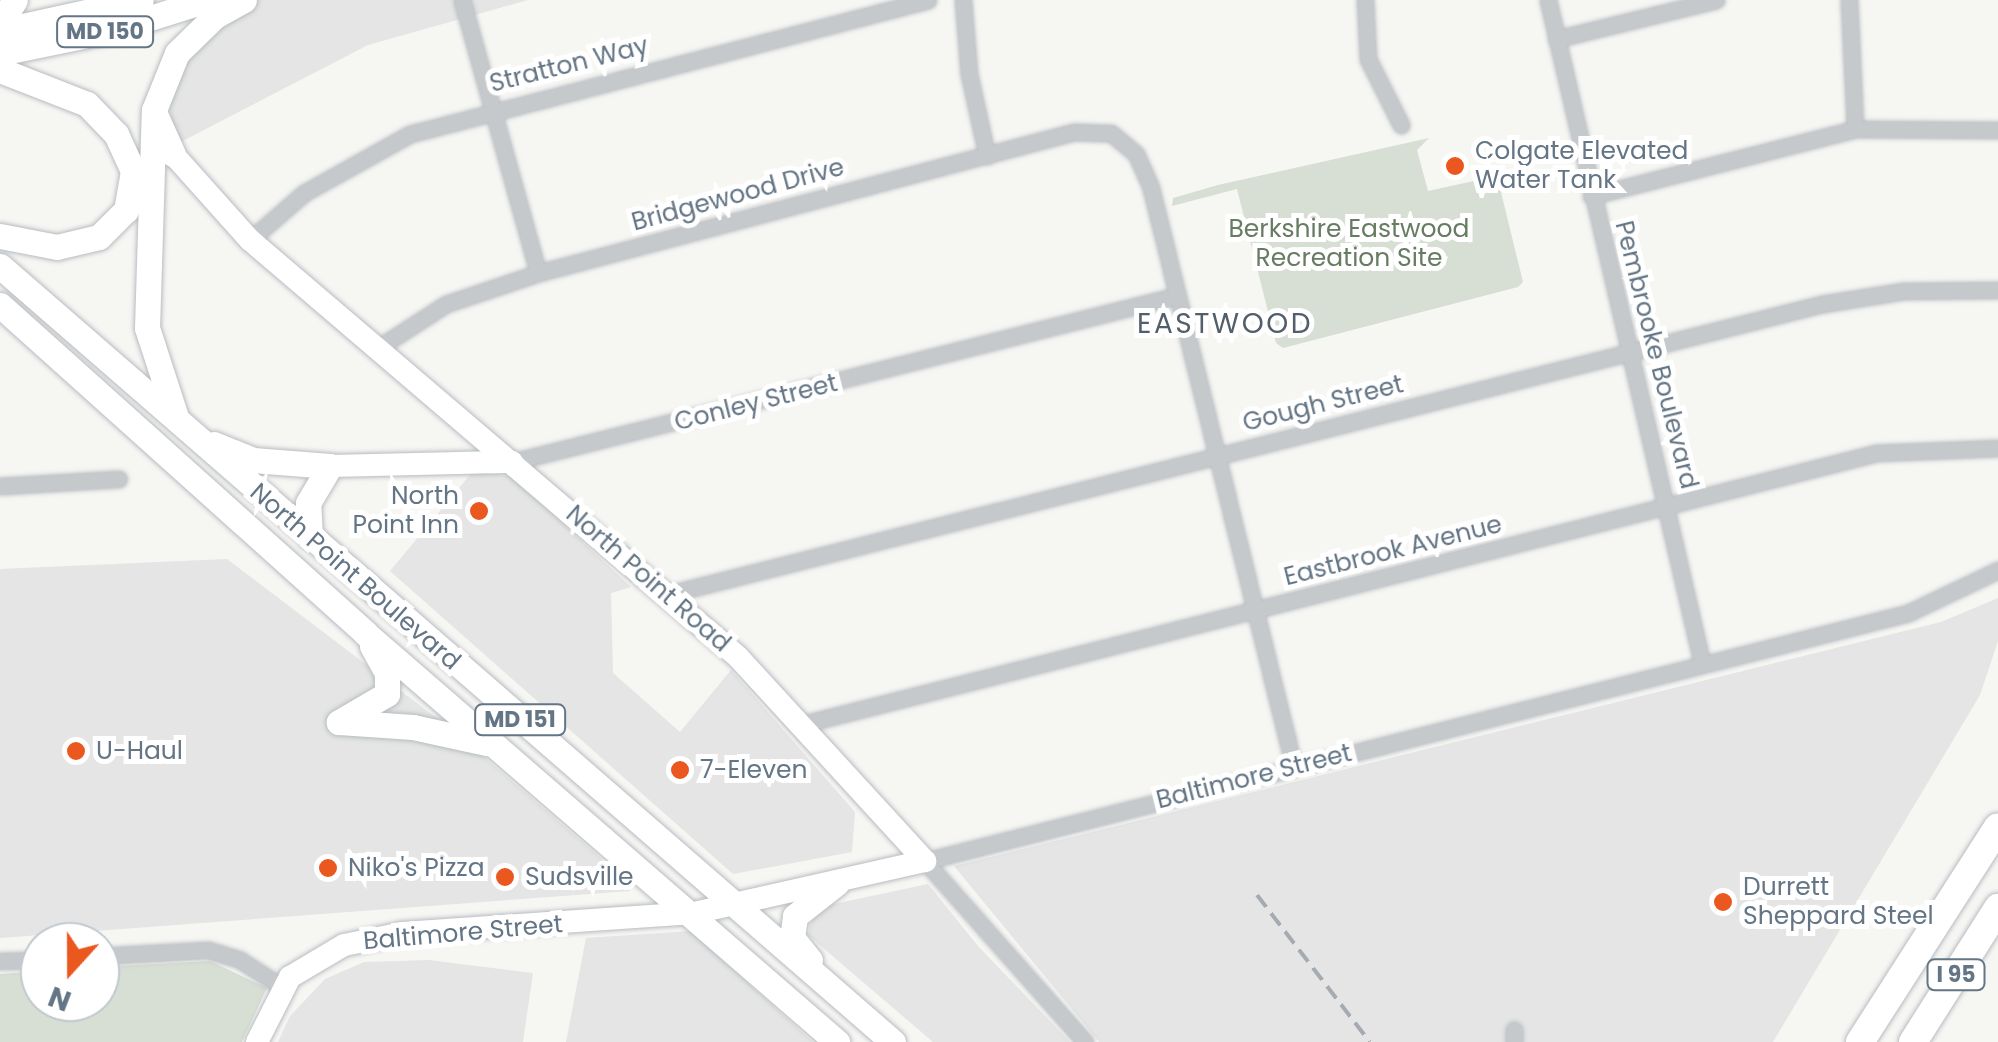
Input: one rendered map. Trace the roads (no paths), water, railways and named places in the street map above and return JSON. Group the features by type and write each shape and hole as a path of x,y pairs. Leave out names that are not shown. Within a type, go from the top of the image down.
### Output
{"highway":[{"name":"I 95","path":"1860,1042 1998,827"},
{"name":"I 95","path":"1914,1042 1998,908"}],"main road":[{"name":"MD 150","path":"4,18 52,23 141,0"},
{"name":"MD 150","path":"0,52 112,30 207,0"},
{"path":"244,0 215,16 177,53 154,110 148,328 187,430 253,460 330,466 308,503 310,537"},
{"path":"0,70 87,104 116,134 133,171 126,210 100,237 57,247 0,236"},
{"path":"154,110 173,154"},
{"name":"North Point Boulevard","path":"0,266 729,903 894,1042"},
{"name":"North Point Boulevard","path":"0,306 365,633 694,913 838,1042"},
{"path":"0,330 156,445"},
{"path":"365,633 390,686 382,703 339,722 412,727 498,747"},
{"path":"836,883 800,906 792,938 846,1001"}],"street":[{"path":"462,0 538,273"},
{"name":"Stratton Way","path":"250,240 304,193 376,150 494,110 928,0"},
{"path":"963,0 969,74 987,156"},
{"path":"1365,0 1368,59 1400,125"},
{"name":"Pembrooke Boulevard","path":"1548,0 1702,663"},
{"path":"1556,39 1716,0"},
{"path":"1848,0 1855,130"},
{"path":"1591,196 1855,130 1998,130"},
{"name":"Bridgewood Drive","path":"378,348 446,304 538,273 1078,131 1123,140 1151,188 1176,296"},
{"name":"North Point Road","path":"173,154 250,240 665,595 803,724 1085,1042"},
{"name":"Gough Street","path":"665,595 1866,296 1998,290"},
{"path":"1176,296 1294,767"},
{"name":"Conley Street","path":"330,466 512,462 1176,296"},
{"name":"Eastbrook Avenue","path":"803,724 1876,453 1998,448"},
{"path":"0,486 118,479"},
{"name":"Baltimore Street","path":"282,987 316,958 361,940 694,913 836,883 1908,613 1998,570"},
{"path":"120,955 208,950 240,960 282,987 258,1042"}],"railway":[{"path":"1257,895 1370,1042"}],"place":[{"name":"Colgate Elevated Water Tank","path":"1455,166"},
{"name":"North Point Inn","path":"479,511"},
{"name":"U-Haul","path":"76,751"},
{"name":"7-Eleven","path":"680,770"},
{"name":"Niko's Pizza","path":"328,868"},
{"name":"Sudsville","path":"505,877"},
{"name":"Durrett Sheppard Steel","path":"1723,902"}],"district":[{"name":"EASTWOOD","path":"1225,324"}],"park label":[{"name":"Berkshire Eastwood Recreation Site","path":"1349,244"}]}
